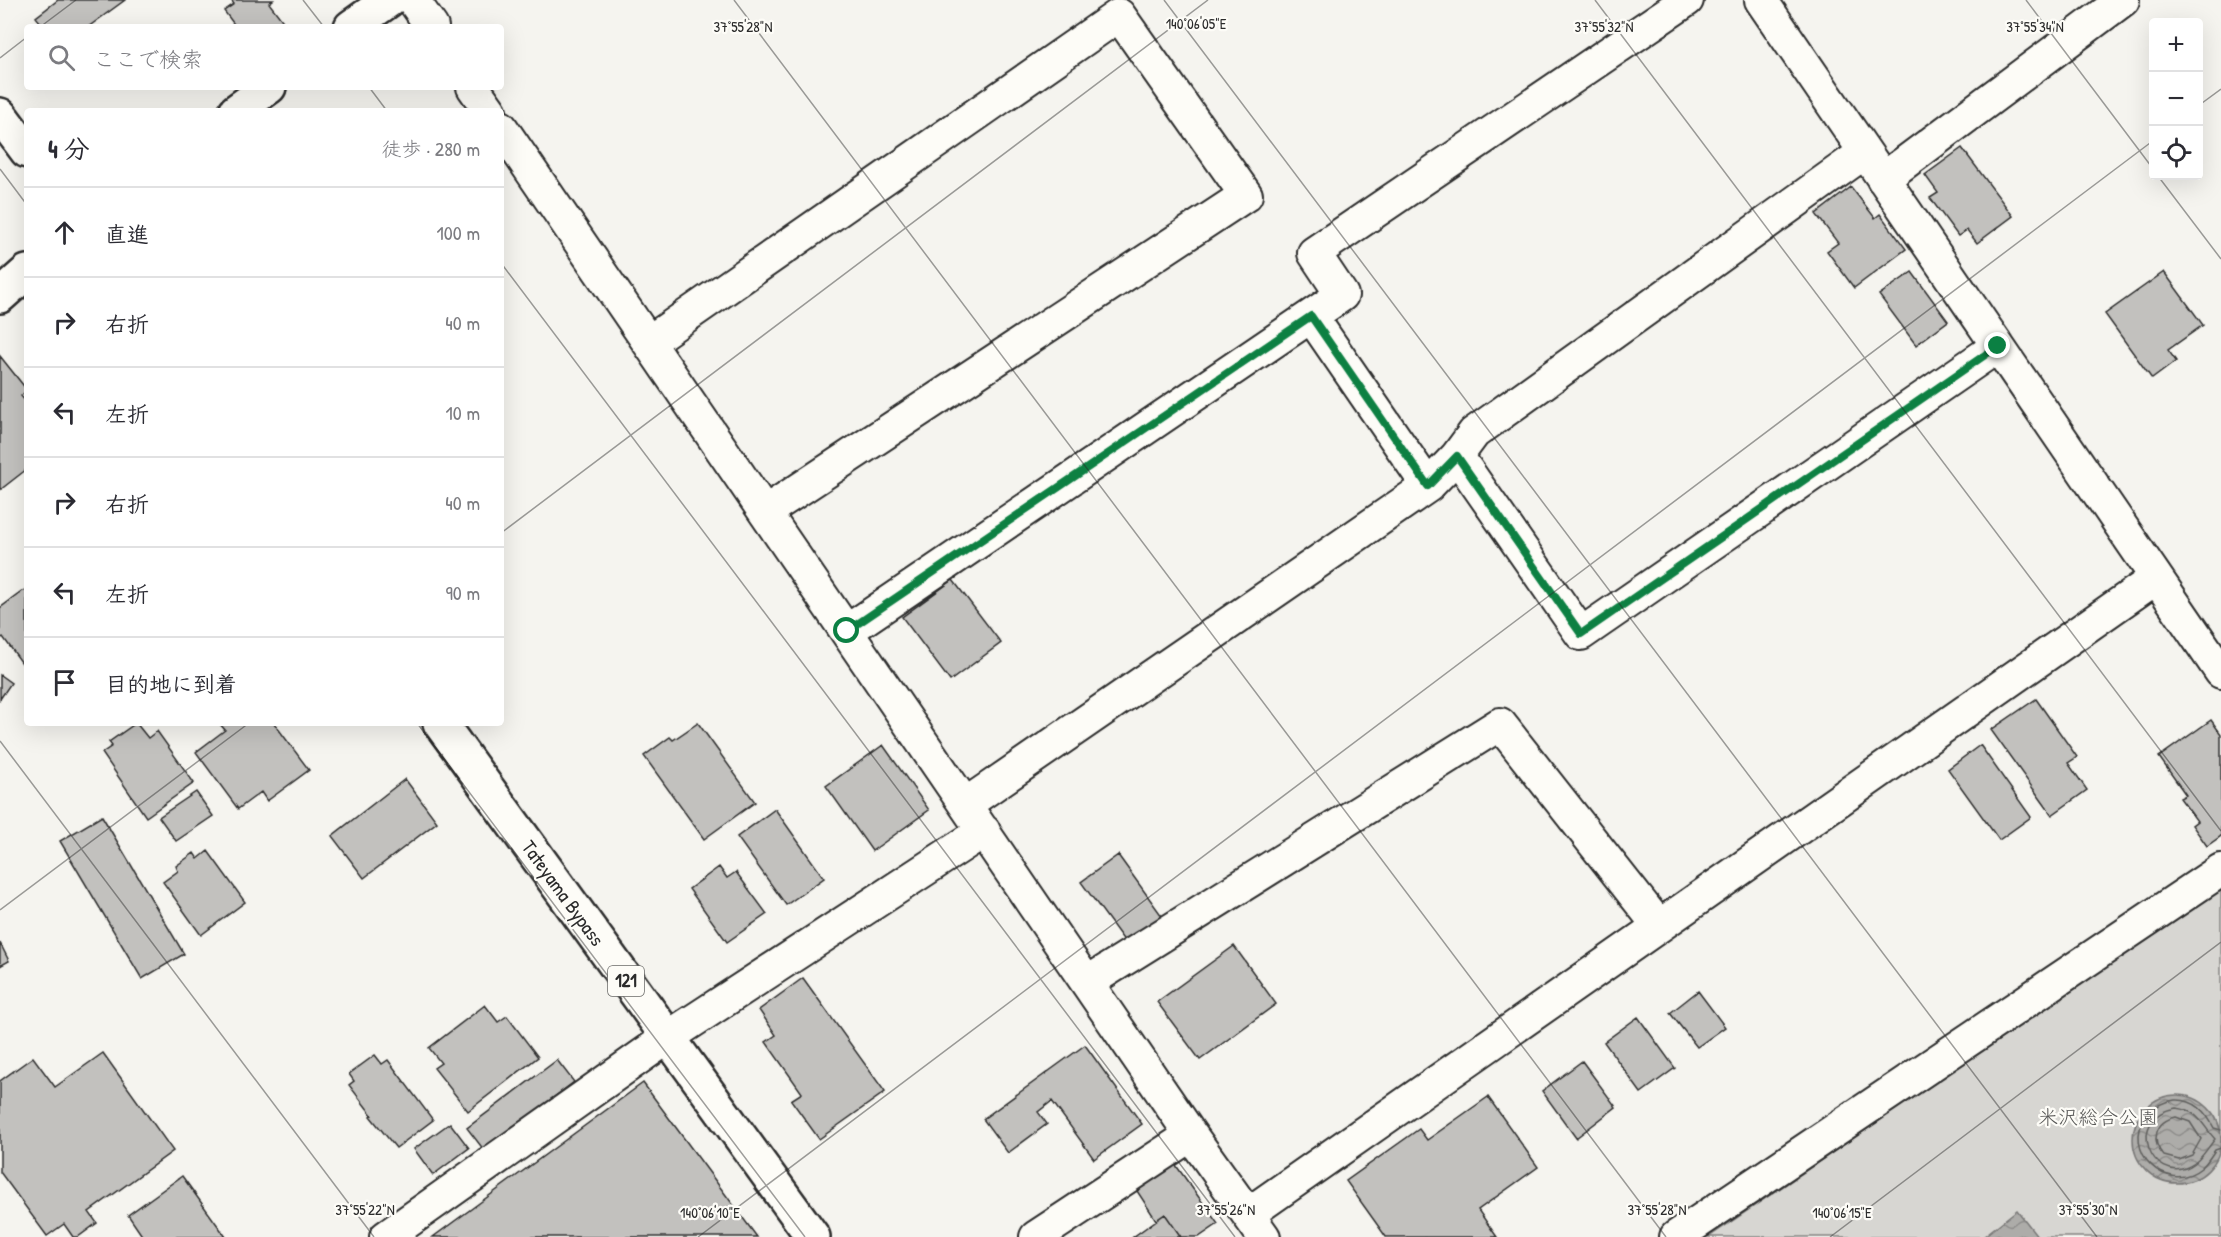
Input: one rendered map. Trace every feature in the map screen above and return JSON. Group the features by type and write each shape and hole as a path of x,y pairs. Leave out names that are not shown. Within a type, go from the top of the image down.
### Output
{"main road":[{"path":"355,24 389,0"},
{"path":"240,108 265,90"},
{"path":"0,115 24,147"},
{"path":"0,296 24,275"},
{"name":"Tateyama Bypass","path":"442,726 813,1237"}],"street":[{"path":"413,0 430,24"},
{"path":"847,631 1342,295 1314,253 1687,0"},
{"path":"1761,0 2221,670"},
{"path":"1883,179 2123,0"},
{"path":"649,342 1119,15 1246,195 765,512"},
{"path":"475,90 488,108"},
{"path":"504,132 1191,1135 1256,1226 1659,926 2156,578"},
{"path":"966,804 1428,486 1457,456 1474,433 1865,153"},
{"path":"1311,316 1428,486"},
{"path":"1457,456 1581,634 1998,346"},
{"path":"1088,982 1500,723 1659,926"},
{"path":"386,1237 667,1038 984,831"},
{"path":"1676,1237 2221,870"},
{"path":"1036,1237 1191,1135"}],"green space":[{"name":"米沢総合公園","path":"2221,886 2221,1237 1709,1237"}],"water":[{"path":"2177,1095 2202,1102 2214,1114 2221,1139 2214,1164 2202,1176 2177,1183 2152,1176 2140,1164 2133,1139 2140,1114 2152,1102"},
{"path":"2017,1210 2038,1237 1983,1237"}],"building":[{"path":"58,0 125,0 92,24 42,24 36,17"},
{"path":"231,0 273,0 269,3 285,24 234,24 224,11 234,4"},
{"path":"1962,148 2013,216 1977,243 1967,230 1958,236 1930,198 1938,193 1925,175"},
{"path":"1851,187 1875,218 1880,214 1906,249 1854,288 1827,251 1838,243 1816,214"},
{"path":"1912,272 1948,321 1916,345 1879,295"},
{"path":"2164,272 2203,325 2168,350 2176,361 2152,379 2105,314"},
{"path":"0,356 24,386 24,393 21,396 24,400 24,471 0,490"},
{"path":"953,580 1001,643 950,681 902,617"},
{"path":"24,590 24,666 3,637 0,639 0,608"},
{"path":"0,675 11,683 0,699"},
{"path":"2036,699 2077,757 2068,763 2087,790 2052,815 1991,730"},
{"path":"2211,720 2221,734 2221,836 2207,846 2192,825 2197,821 2180,798 2186,795 2159,757"},
{"path":"698,723 755,802 704,839 644,756 670,737 673,740"},
{"path":"132,726 138,726 148,738 157,731 194,783 146,817 102,753 112,746 109,742"},
{"path":"222,726 276,726 309,770 267,801 261,792 238,809 196,752 225,730"},
{"path":"883,745 929,810 872,851 826,786"},
{"path":"1980,745 2031,817 1999,840 1948,769"},
{"path":"405,779 437,822 364,878 332,836"},
{"path":"196,792 213,816 176,841 159,817"},
{"path":"775,809 824,878 786,905 737,837"},
{"path":"102,816 184,954 142,979 60,841"},
{"path":"208,851 245,902 201,935 163,882 178,871 176,866 194,853 198,859"},
{"path":"1118,855 1162,916 1125,942 1081,882"},
{"path":"719,867 727,878 736,872 767,914 727,942 689,889"},
{"path":"0,943 9,961 0,966"},
{"path":"1234,946 1276,1004 1200,1060 1157,1002"},
{"path":"803,978 885,1092 819,1139 791,1100 802,1093 766,1042 776,1035 759,1010"},
{"path":"1698,991 1725,1027 1697,1047 1670,1013"},
{"path":"485,1005 498,1022 507,1016 538,1057 468,1111 434,1068 441,1063 429,1048"},
{"path":"1638,1017 1675,1068 1641,1093 1604,1042"},
{"path":"1085,1045 1142,1124 1094,1159 1052,1101 1038,1112 1047,1124 1008,1153 983,1119"},
{"path":"103,1053 173,1151 89,1212 97,1223 78,1237 73,1237 64,1224 47,1236 0,1172 0,1081 33,1057 55,1087"},
{"path":"375,1055 382,1064 388,1060 433,1120 396,1148 349,1085 354,1081 349,1074"},
{"path":"557,1060 574,1082 484,1150 467,1128"},
{"path":"1582,1061 1616,1107 1576,1138 1542,1091"},
{"path":"643,1083 757,1237 433,1237"},
{"path":"1488,1097 1538,1167 1478,1210 1497,1237 1386,1237 1346,1181 1419,1129 1427,1140"},
{"path":"450,1123 469,1148 433,1175 414,1149"},
{"path":"1175,1164 1218,1224 1199,1237 1181,1237 1165,1214 1156,1220 1137,1191"},
{"path":"182,1176 226,1237 143,1237 128,1215"},
{"path":"1165,1214 1181,1237 1133,1237"}],"route":[{"path":"847,631 1311,316 1428,486 1457,456 1581,634 1998,346"}]}
